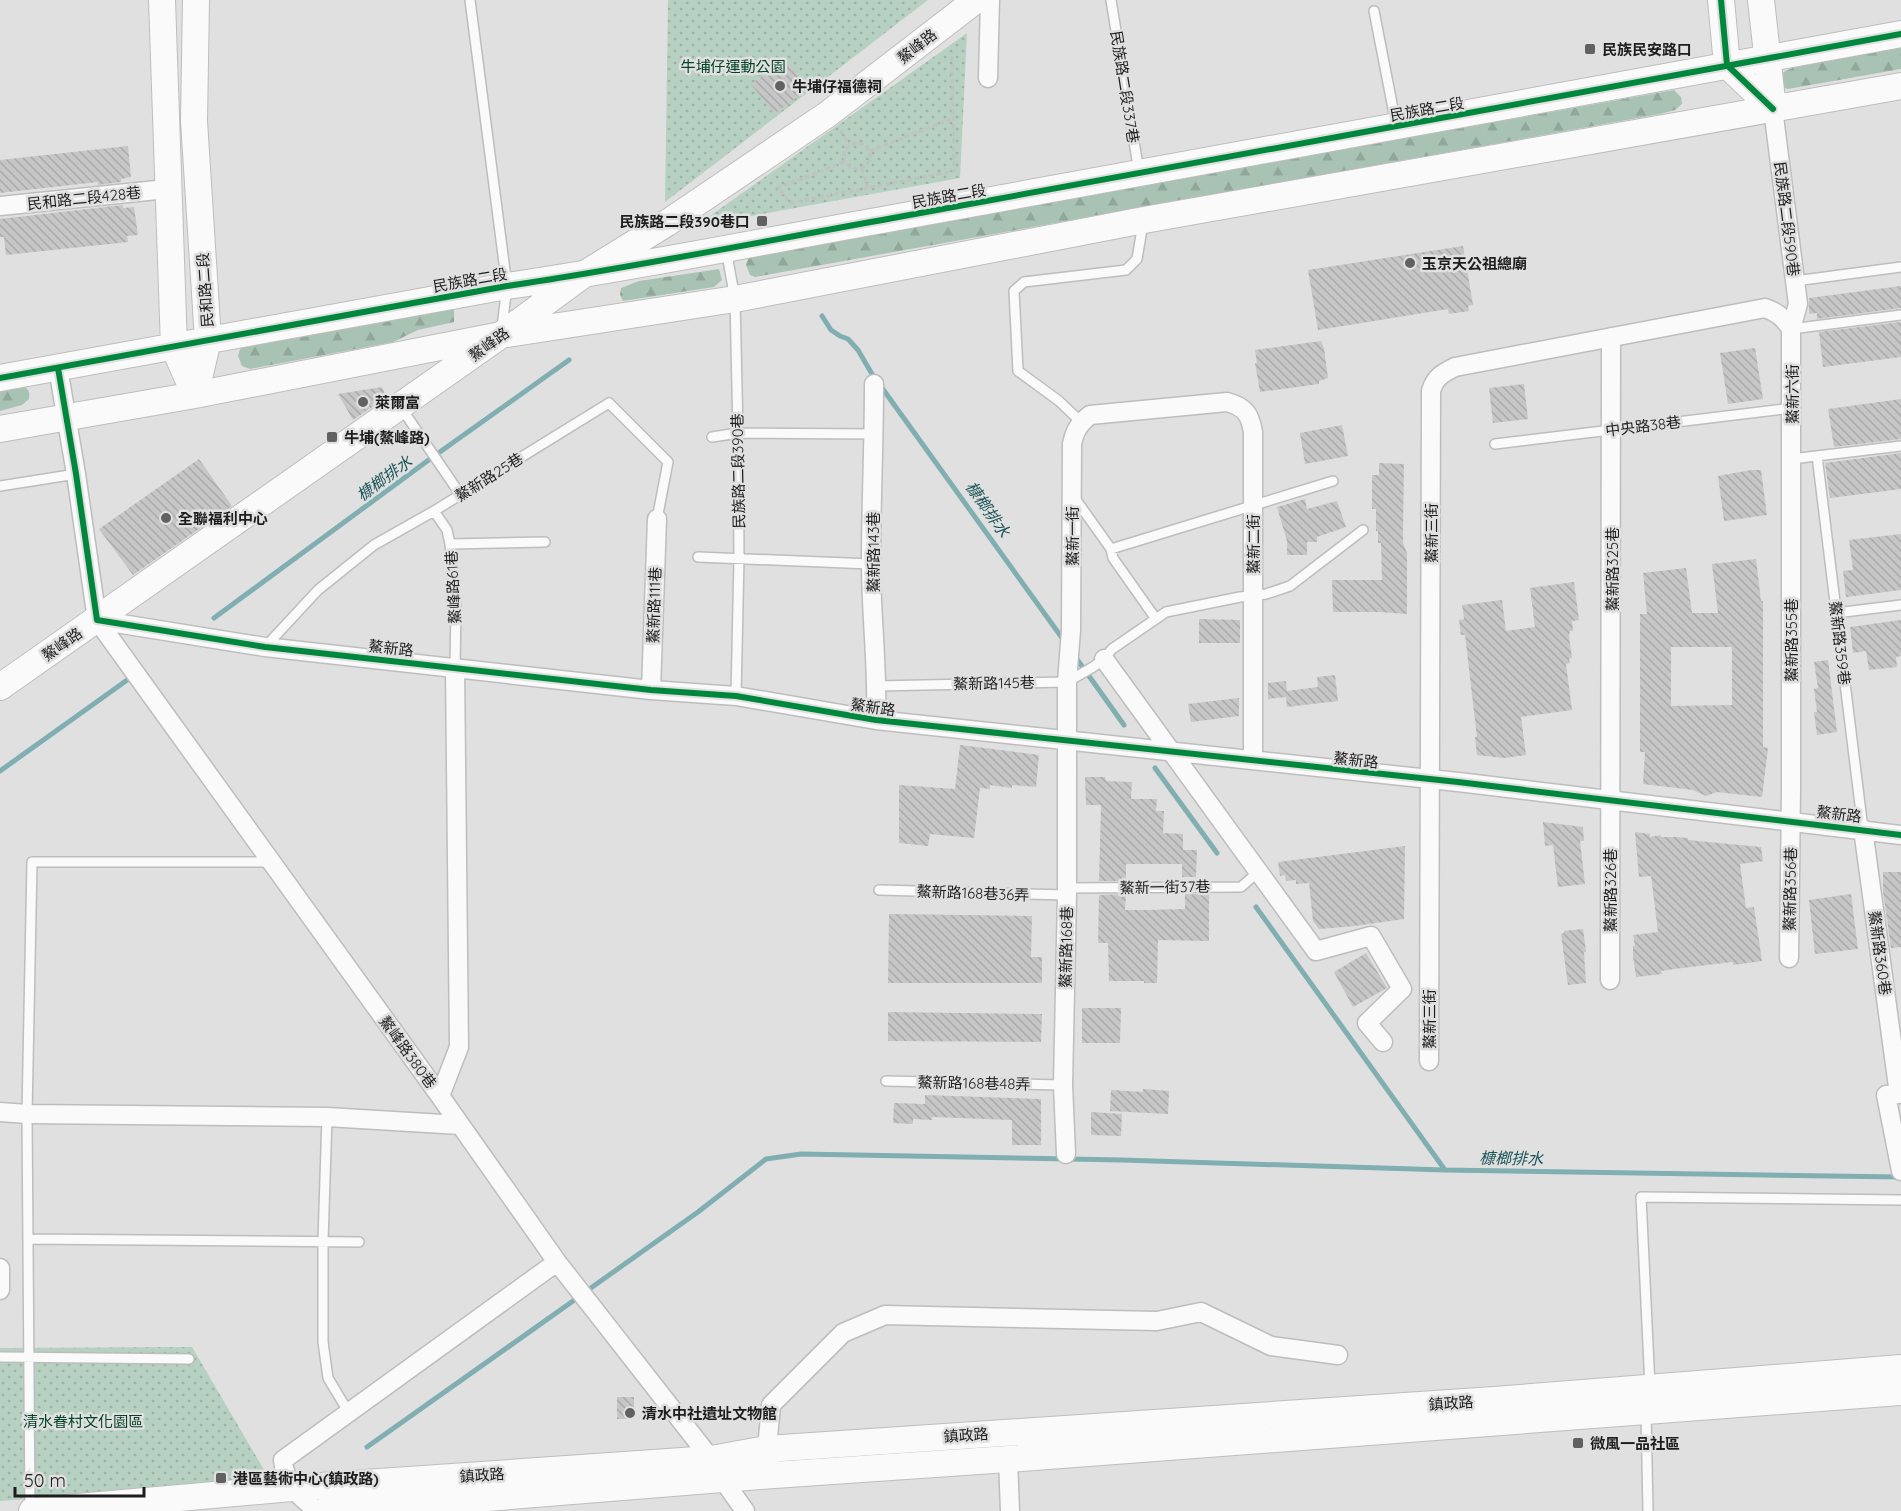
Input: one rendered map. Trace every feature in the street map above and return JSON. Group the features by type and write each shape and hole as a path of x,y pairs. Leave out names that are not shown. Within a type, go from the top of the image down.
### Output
{"street":[{"path":"162,0 174,347 195,395"},
{"name":"民和路二段","path":"195,395 208,340 194,121 196,0"},
{"name":"鰲峰路","path":"0,687 400,407 583,275 667,223 828,114 976,0"},
{"path":"988,78 990,0"},
{"path":"1721,0 1727,65 1773,109"},
{"path":"1761,0 1773,109"},
{"name":"民族路二段","path":"0,378 507,286 583,275 1901,34"},
{"path":"0,429 195,395 501,335 735,299 1144,220 1901,86"},
{"name":"民族路二段590巷","path":"1773,109 1798,304 1791,329"},
{"name":"民和路二段428巷","path":"0,206 167,189"},
{"name":"鰲新三街","path":"1429,1061 1431,391 1433,385 1440,375 1455,367 1765,308 1784,318 1791,329"},
{"name":"鰲新六街","path":"1791,329 1791,459"},
{"name":"鰲新路325巷","path":"1611,337 1611,800"},
{"path":"58,368 97,620"},
{"name":"鰲新路143巷","path":"874,384 871,564 877,686 876,720"},
{"name":"鰲新二街","path":"1081,422 1090,415 1227,402 1237,405 1251,420 1253,432 1253,760"},
{"name":"鰲新一街","path":"1068,740 1072,675 1072,444 1074,432 1081,422"},
{"name":"鰲新路355巷","path":"1791,459 1791,821"},
{"name":"鰲新路111巷","path":"651,690 657,519"},
{"name":"鰲新路","path":"97,620 266,647 651,690 736,696 876,720 1611,800 1901,835"},
{"name":"鰲峰路380巷","path":"97,620 557,1262 717,1469 745,1511"},
{"name":"鰲新三街","path":"1099,663 1171,752 1316,951 1371,936 1402,989 1367,1023 1383,1041"},
{"path":"440,1096 459,1047 455,667"},
{"name":"鰲新路168巷","path":"1066,1154 1063,1085 1068,740"},
{"name":"鰲新路326巷","path":"1610,980 1611,800"},
{"name":"鰲新路356巷","path":"1789,958 1791,821"},
{"name":"鰲新路360巷","path":"1863,829 1900,1094 1887,1095 1900,1167"},
{"path":"0,1112 327,1117 460,1125"},
{"path":"317,1511 292,1488 285,1477 283,1460 557,1262"},
{"path":"0,1268 0,1290"},
{"path":"774,1475 767,1449 771,1405 843,1333 885,1315 1157,1321 1201,1311 1271,1346 1338,1355"},
{"name":"鎮政路","path":"31,1511 292,1488 717,1469 774,1475 1008,1459 1648,1399 1901,1368"},
{"name":"鎮政路","path":"325,1511 717,1469 767,1449 1482,1401 1901,1392"},
{"path":"1008,1459 1010,1511"}],"lane":[{"path":"470,0 507,286 501,335"},
{"name":"民族路二段337巷","path":"1111,0 1139,174"},
{"path":"1374,11 1397,126"},
{"path":"1081,422 1059,401 1018,371 1014,291 1024,282 1126,270 1137,259 1144,220"},
{"name":"民族路二段390巷","path":"725,248 735,299 739,558 736,696"},
{"path":"1795,281 1901,267"},
{"path":"1791,329 1901,315"},
{"name":"鰲新路25巷","path":"266,647 318,590 374,545 434,511 609,403 668,462 657,519"},
{"path":"400,407 460,494"},
{"name":"中央路38巷","path":"1495,444 1792,408"},
{"path":"712,437 738,434 874,434"},
{"path":"1791,459 1901,446"},
{"name":"鰲新路359巷","path":"1817,456 1863,829"},
{"path":"0,486 76,474"},
{"path":"1111,549 1333,481"},
{"path":"1072,494 1156,619"},
{"name":"鰲峰路61巷","path":"434,511 447,530 450,544 456,606 455,667"},
{"path":"1072,675 1099,663 1112,649 1166,612 1266,594 1290,586 1363,530"},
{"path":"450,544 545,542"},
{"path":"698,556 871,564"},
{"path":"1836,613 1901,605"},
{"name":"鰲新路145巷","path":"877,686 1072,675"},
{"path":"31,1511 27,1114 32,862 270,862"},
{"name":"鰲新一街37巷","path":"1066,892 1241,887 1258,872"},
{"name":"鰲新路168巷36弄","path":"879,890 1066,892"},
{"name":"鰲新路168巷48弄","path":"886,1082 1063,1085"},
{"path":"327,1117 323,1342 328,1378 348,1413"},
{"path":"1648,1511 1648,1399 1641,1197 1901,1200"},
{"path":"29,1239 359,1242"},
{"path":"0,1357 189,1359"}],"path":[{"path":"844,162 778,188 790,203 954,171 952,52"},
{"path":"870,151 953,118"},
{"path":"861,142 870,151 870,162 862,169 851,169 844,162 843,152 849,144 861,142"},
{"path":"862,169 868,188"}],"green space":[{"name":"牛埔仔運動公園","path":"668,0 928,0 665,202"},
{"path":"967,33 960,178 696,226"},
{"path":"1901,45 1901,69 1788,89 1781,87 1778,76 1800,66"},
{"path":"1674,90 1681,97 1682,104 1675,110 1660,114 755,277 750,275 746,265 748,259 753,255"},
{"path":"719,269 722,280 714,287 623,301 620,295 621,288 639,281"},
{"path":"454,308 454,322 418,330 393,342 250,369 242,366 238,356 241,346"},
{"path":"24,386 29,392 29,399 22,405 0,411 0,390"},
{"name":"清水眷村文化園區","path":"192,1347 270,1480 0,1501 0,1348"}],"building":[{"name":"牛埔仔福德祠","path":"786,59 808,89 774,114 751,84"},
{"path":"128,146 131,177 121,179 121,182 98,185 98,182 0,193 0,160"},
{"path":"123,205 123,208 134,207 138,235 127,236 128,242 6,255 4,237 0,237 0,219"},
{"name":"玉京天公祖總廟","path":"1463,246 1473,305 1468,306 1469,311 1449,314 1448,309 1318,330 1308,270"},
{"path":"1901,286 1901,308 1817,319 1817,313 1809,314 1809,298"},
{"path":"1901,322 1901,357 1823,367 1819,332"},
{"path":"1321,341 1328,378 1319,381 1319,384 1260,392 1255,350"},
{"path":"1755,348 1763,399 1728,404 1720,353"},
{"path":"1524,384 1528,419 1493,423 1489,388"},
{"path":"382,387 387,397 353,420 338,394"},
{"path":"1901,399 1901,439 1834,447 1828,409"},
{"path":"1342,425 1348,456 1305,464 1300,433"},
{"path":"1901,453 1901,489 1830,498 1825,463"},
{"name":"全聯福利中心","path":"199,459 232,506 133,575 99,529"},
{"path":"1379,463 1404,464 1403,543 1407,553 1407,614 1333,612 1332,580 1382,580 1381,543 1378,543 1378,531 1376,531 1376,509 1372,509 1372,475 1379,475"},
{"path":"1761,470 1767,515 1724,521 1718,476"},
{"path":"1305,499 1307,509 1337,501 1346,527 1317,537 1317,542 1307,542 1307,555 1287,555 1287,541 1277,507"},
{"path":"1901,534 1901,590 1846,597 1843,571 1853,570 1849,540"},
{"path":"1756,559 1761,601 1763,601 1763,747 1768,748 1762,797 1717,792 1706,796 1693,790 1643,784 1645,752 1640,752 1640,614 1647,614 1643,573 1686,568 1692,613 1718,613 1712,564","holes":["1671,647 1732,647 1732,705 1671,706"]},
{"path":"1574,582 1579,620 1572,621 1573,631 1570,631 1569,636 1572,658 1569,659 1570,663 1566,664 1572,710 1521,717 1526,755 1504,758 1477,755 1465,635 1461,635 1459,620 1464,619 1462,605 1502,600 1506,631 1535,627 1530,588"},
{"path":"1199,619 1240,620 1240,643 1199,643"},
{"path":"1901,620 1901,656 1896,657 1897,667 1869,670 1866,651 1853,653 1850,627"},
{"path":"1828,660 1837,732 1817,735 1814,689 1818,688 1814,662"},
{"path":"1335,675 1338,701 1287,707 1286,697 1268,699 1268,683 1286,681 1287,691 1318,687 1317,677"},
{"path":"1239,698 1239,716 1191,722 1188,704"},
{"path":"960,745 1039,755 1036,787 1012,785 1012,788 990,785 990,789 980,788 974,838 930,834 928,846 899,843 899,785 955,789"},
{"path":"1085,777 1105,777 1106,781 1132,782 1131,799 1157,799 1156,811 1164,811 1163,833 1183,834 1183,850 1197,850 1196,877 1182,877 1182,864 1126,864 1126,881 1099,881 1101,805 1086,805"},
{"path":"1543,822 1583,827 1584,841 1580,841 1585,884 1558,887 1553,845 1545,846"},
{"path":"1635,832 1650,834 1650,837 1661,835 1661,837 1761,847 1763,861 1740,864 1746,908 1754,907 1762,961 1674,969 1661,971 1662,974 1636,977 1633,935 1658,932 1651,876 1639,877"},
{"path":"1405,846 1404,919 1319,929 1313,921 1309,883 1296,884 1296,880 1286,881 1285,875 1280,876 1278,862"},
{"path":"1883,872 1901,872 1901,947 1891,948 1883,891"},
{"path":"1126,894 1125,910 1185,909 1185,894 1209,894 1209,941 1158,940 1157,983 1109,981 1108,943 1098,943 1099,895"},
{"path":"1851,894 1858,949 1815,954 1809,900"},
{"path":"889,914 1032,916 1031,957 1042,957 1042,983 888,983"},
{"path":"1583,929 1586,983 1568,985 1561,934 1564,931"},
{"path":"1366,953 1387,988 1353,1007 1334,972"},
{"path":"1082,1008 1121,1008 1120,1043 1082,1043"},
{"path":"888,1012 1042,1014 1041,1042 888,1041"},
{"path":"1143,1089 1169,1091 1168,1114 1110,1111 1111,1090 1143,1092"},
{"path":"925,1095 1041,1099 1041,1145 1012,1145 1012,1120 932,1117 932,1120 913,1119 913,1124 893,1123 894,1103 925,1104"},
{"path":"1091,1112 1122,1114 1121,1136 1091,1135"},
{"name":"清水中社遺址文物館","path":"617,1397 634,1397 634,1419 617,1419"}],"waterway":[{"name":"槺榔排水","path":"822,316 831,330 848,339 858,350 872,374 1065,642"},
{"name":"槺榔排水","path":"214,618 569,360"},
{"name":"槺榔排水","path":"1074,655 1124,725"},
{"name":"槺榔排水","path":"0,771 130,678"},
{"name":"槺榔排水","path":"1155,768 1217,853"},
{"name":"槺榔排水","path":"1256,907 1445,1170 1899,1177"},
{"path":"588,1290 698,1212 766,1159 801,1154 1122,1160 1445,1170"},
{"path":"367,1447 573,1301"}],"cycle path":[{"path":"1721,0 1727,65 1773,109"},
{"path":"0,378 507,286 604,271 1901,34"},
{"path":"58,368 97,620 265,647 651,690 736,696 876,720 1458,782 1901,835"}],"place":[{"name":"民族民安路口","path":"1590,49"},
{"name":"牛埔仔福德祠","path":"780,86"},
{"name":"民族路二段390巷口","path":"762,221"},
{"name":"玉京天公祖總廟","path":"1410,263"},
{"name":"萊爾富","path":"363,402"},
{"name":"牛埔(鰲峰路)","path":"332,437"},
{"name":"全聯福利中心","path":"166,518"},
{"name":"清水中社遺址文物館","path":"630,1413"},
{"name":"微風一品社區","path":"1578,1443"},
{"name":"港區藝術中心(鎮政路)","path":"221,1478"}]}
